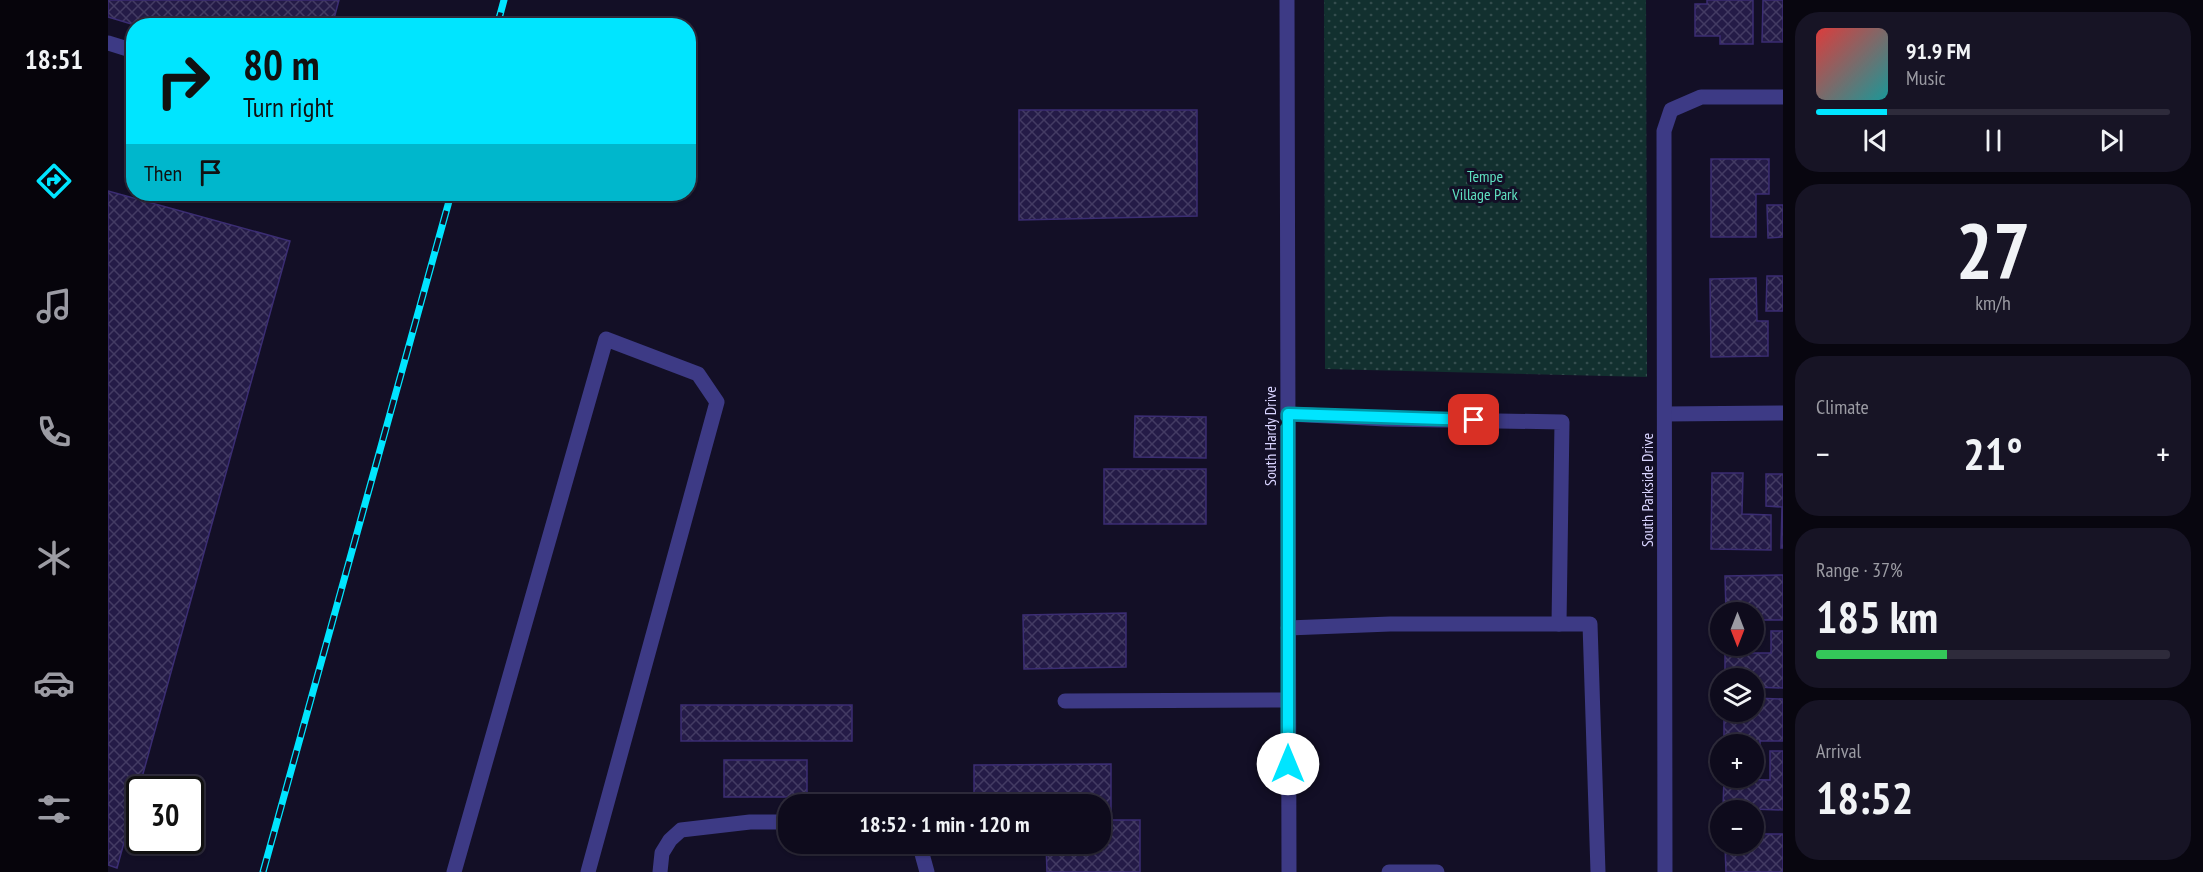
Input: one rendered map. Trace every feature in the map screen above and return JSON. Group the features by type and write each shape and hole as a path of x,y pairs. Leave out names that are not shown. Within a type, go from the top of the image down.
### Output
{"street":[{"name":"South Hardy Drive","path":"1287,0 1288,872"},
{"path":"108,43 126,49"},
{"name":"South Parkside Drive","path":"1665,872 1664,131 1671,110 1701,97 1783,97"},
{"path":"454,872 606,339 698,374 717,402 588,872"},
{"path":"1665,414 1783,413"},
{"path":"1288,414 1386,419 1562,422 1559,624"},
{"path":"1288,628 1390,624 1590,624 1598,872"},
{"path":"1065,701 1288,700"},
{"path":"660,872 662,853 670,840 681,830 750,822 778,822"},
{"path":"922,854 927,872"},
{"path":"1389,872 1437,872"}],"green space":[{"name":"Tempe Village Park","path":"1324,0 1646,0 1647,377 1325,369"}],"building":[{"path":"108,0 339,0 334,18 126,18 126,22 108,17"},
{"path":"1707,0 1753,0 1753,44 1720,44 1720,36 1695,36 1695,4 1707,4"},
{"path":"1763,0 1783,0 1783,42 1762,42"},
{"path":"1019,110 1197,110 1197,216 1019,220"},
{"path":"1711,159 1769,159 1769,194 1756,194 1756,237 1711,237"},
{"path":"108,191 126,196 126,201 144,201 290,241 142,776 126,776 126,835 117,868 108,865"},
{"path":"1767,205 1783,205 1783,237 1768,238"},
{"path":"1767,276 1783,276 1783,311 1766,311"},
{"path":"1756,278 1757,321 1768,321 1768,356 1711,357 1710,279"},
{"path":"1135,416 1206,417 1206,458 1134,457"},
{"path":"1104,469 1206,469 1206,524 1104,524"},
{"path":"1712,473 1743,473 1742,514 1771,515 1771,550 1711,549"},
{"path":"1766,474 1783,474 1783,548 1781,548 1782,507 1766,506"},
{"path":"1783,575 1783,620 1764,620 1764,602 1726,602 1725,576"},
{"path":"1126,613 1126,667 1024,669 1023,615"},
{"path":"1771,631 1783,631 1783,688 1764,687 1764,668 1725,668 1725,656 1764,656 1764,653 1771,653"},
{"path":"1764,698 1783,699 1783,741 1764,741 1764,734 1724,734 1724,722 1764,722"},
{"path":"681,705 852,705 852,741 681,741"},
{"path":"1770,751 1783,751 1783,810 1764,809 1764,800 1723,800 1724,788 1764,788 1764,780 1770,780"},
{"path":"724,760 807,760 807,794 778,794 778,797 724,797"},
{"path":"1111,764 1111,794 974,794 974,765"},
{"path":"1111,820 1140,820 1140,872 1047,872 1046,854 1111,854"},
{"path":"1764,834 1783,834 1783,872 1726,872 1725,854 1764,854"}],"railway":[{"path":"499,18 504,0"},
{"path":"263,872 449,201"}],"route":[{"path":"1288,764 1288,414 1386,419 1474,420"}]}
